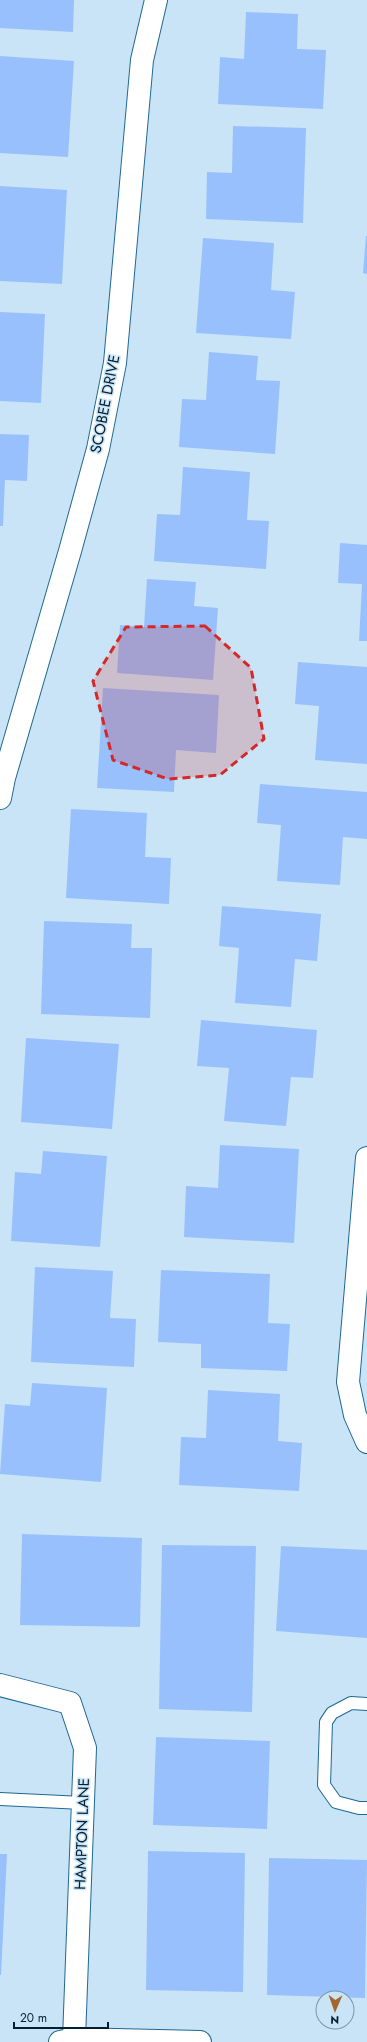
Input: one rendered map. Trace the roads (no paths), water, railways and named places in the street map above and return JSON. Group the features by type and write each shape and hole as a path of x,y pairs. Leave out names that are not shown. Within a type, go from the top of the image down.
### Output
{"street":[{"name":"SCOBEE DRIVE","path":"0,798 96,456 114,370 142,60 156,0"},
{"path":"367,1158 348,1382 355,1415 367,1442"},
{"name":"HAMPTON LANE","path":"0,1685 70,1703 85,1748 83,1803 67,2041"},
{"path":"67,2041 200,2042"}],"lane":[{"path":"367,1704 351,1703 332,1713 326,1722 324,1785 336,1802 359,1808 367,1808"},
{"path":"0,1799 83,1803"}]}
